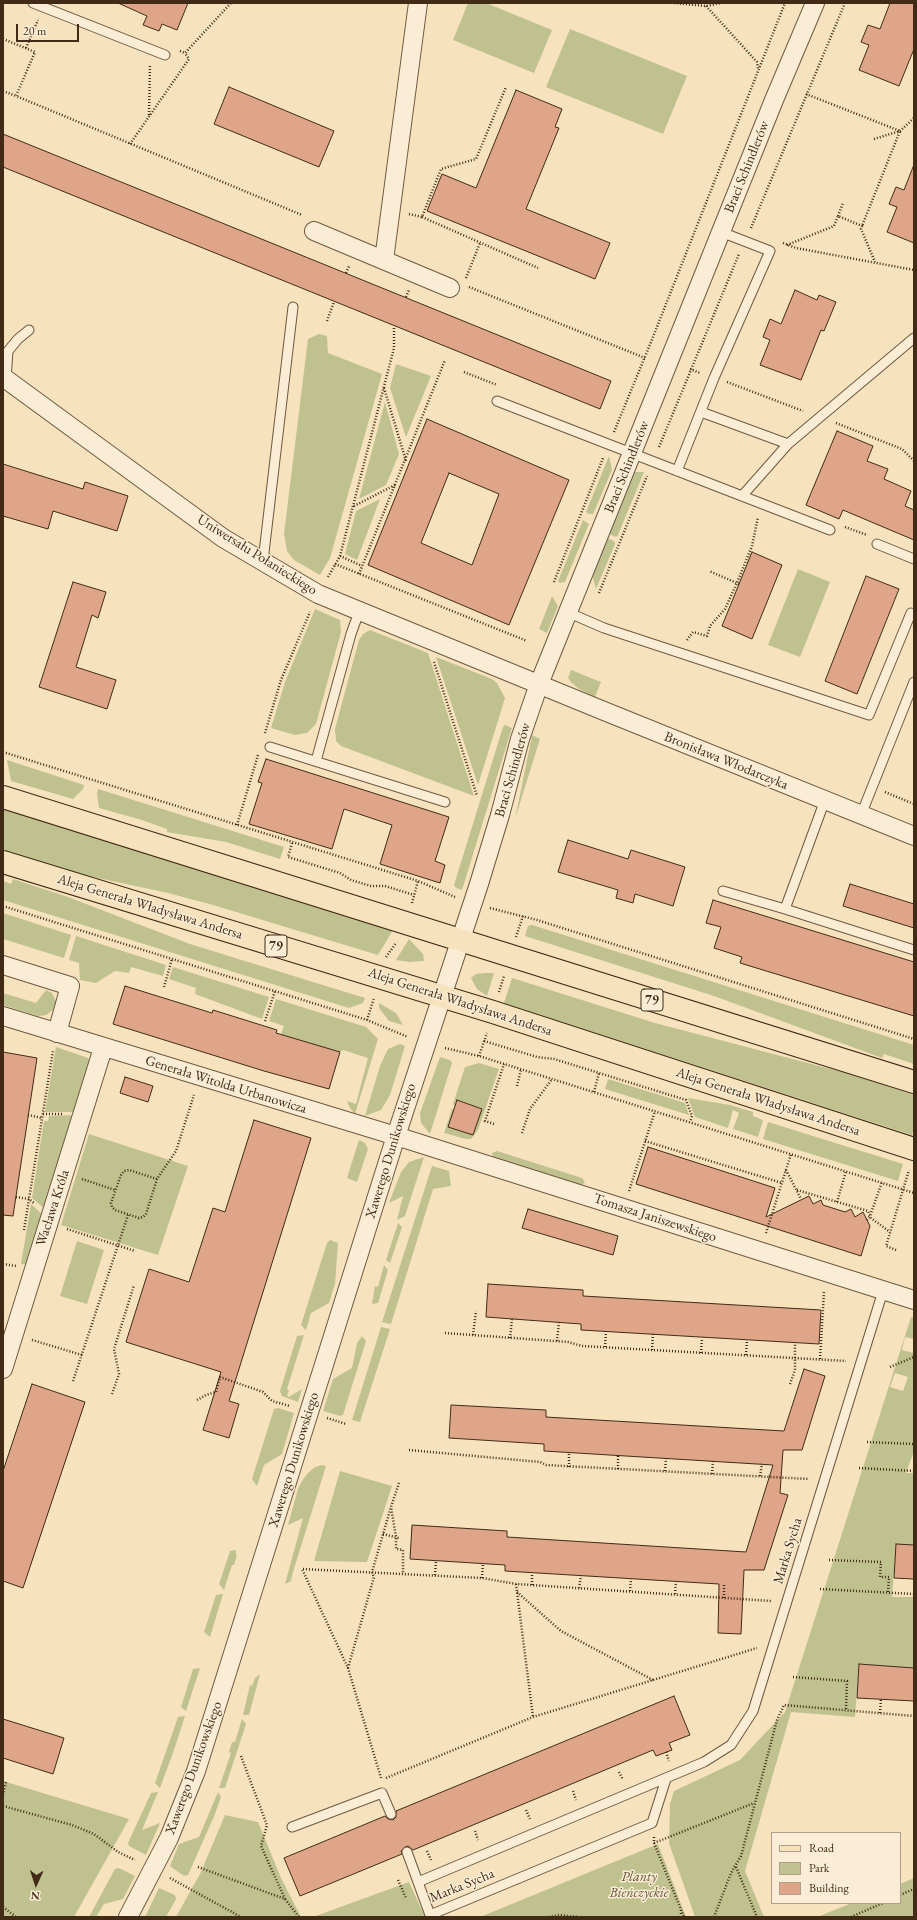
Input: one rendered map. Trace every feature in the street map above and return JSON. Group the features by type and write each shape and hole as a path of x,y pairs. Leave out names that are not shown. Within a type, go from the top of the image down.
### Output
{"main road":[{"name":"79","path":"3,797 461,939 914,1082"},
{"name":"Aleja Generała Władysława Andersa","path":"3,862 441,996 912,1158"}],"street":[{"path":"384,260 418,3"},
{"name":"Braci Schindlerów","path":"441,996 480,884 520,739 539,684 815,3"},
{"path":"314,231 450,288"},
{"name":"Uniwersału Połanieckiego","path":"5,378 223,538 264,561 312,591 359,612 539,684"},
{"name":"Bronisława Włodarczyka","path":"539,684 914,836"},
{"path":"3,965 70,986 57,1033"},
{"name":"Xawerego Dunikowskiego","path":"128,1917 169,1838 198,1763 441,996"},
{"name":"Generała Witolda Urbanowicza","path":"3,1016 103,1048 396,1136"},
{"name":"Wacława Króla","path":"3,1369 103,1048"},
{"name":"Tomasza Janiszewskiego","path":"396,1136 914,1300"}],"lane":[{"path":"33,3 165,55"},
{"path":"677,471 714,378 770,251 721,232"},
{"path":"264,561 293,307"},
{"path":"5,378 8,351 18,339 29,330"},
{"path":"742,496 788,444 914,338"},
{"path":"497,401 830,530"},
{"path":"701,412 788,444"},
{"path":"877,544 914,559"},
{"path":"316,762 350,634 359,612"},
{"path":"567,612 604,628 870,716 911,613"},
{"path":"861,815 914,682"},
{"path":"270,747 445,802"},
{"path":"785,909 825,800"},
{"path":"723,891 914,950"},
{"name":"Marka Sycha","path":"666,1779 652,1823 430,1915 418,1882 666,1779 704,1762 731,1745 753,1711 883,1291"},
{"path":"292,1827 382,1793 391,1814"},
{"path":"407,1852 418,1882"}],"path":[{"path":"185,53 232,3"},
{"path":"674,3 706,6 721,3"},
{"path":"612,437 645,358 785,3"},
{"path":"599,593 690,369 845,3"},
{"path":"706,6 757,62 758,69"},
{"path":"26,48 44,7"},
{"path":"3,39 35,52 16,96"},
{"path":"130,144 189,59 185,53 168,46 165,55"},
{"path":"150,49 150,116"},
{"path":"422,217 440,169 476,159 506,87"},
{"path":"3,91 306,217 314,231"},
{"path":"806,94 900,131"},
{"path":"874,140 900,131 914,118"},
{"path":"875,263 861,229 900,131"},
{"path":"770,251 834,226 843,203"},
{"path":"414,215 422,217 538,268"},
{"path":"838,216 862,226"},
{"path":"480,243 463,284 645,358"},
{"path":"788,245 914,270"},
{"path":"327,321 334,302"},
{"path":"326,580 340,556 394,348 394,326"},
{"path":"359,574 406,461 445,360"},
{"path":"690,369 902,449 914,461"},
{"path":"464,372 497,385"},
{"path":"384,387 406,461"},
{"path":"554,582 606,452"},
{"path":"353,506 396,485"},
{"path":"687,640 692,632 706,636 710,626 725,609 738,583 752,546 760,503"},
{"path":"830,530 833,523 877,538 877,544"},
{"path":"340,556 362,566"},
{"path":"335,564 527,641"},
{"path":"709,571 738,583"},
{"path":"263,739 283,675 313,605"},
{"path":"433,660 477,796"},
{"path":"3,752 418,881 458,898"},
{"path":"237,825 259,753"},
{"path":"872,787 914,804"},
{"path":"292,843 288,857 340,874 351,880 371,886 385,886 414,895"},
{"path":"412,902 418,881"},
{"path":"3,906 367,1020 408,1036"},
{"path":"490,908 523,916 914,1039"},
{"path":"517,934 523,916"},
{"path":"386,958 397,941"},
{"path":"164,987 172,959"},
{"path":"498,994 504,976"},
{"path":"265,1021 274,991"},
{"path":"367,1020 373,999"},
{"path":"23,1236 57,1033"},
{"path":"479,1056 486,1035"},
{"path":"484,1041 537,1057 554,1059 686,1100 692,1116 690,1122"},
{"path":"445,1048 479,1056 522,1069 846,1170 914,1193"},
{"path":"494,1124 485,1122 504,1064"},
{"path":"516,1086 522,1069"},
{"path":"594,1092 599,1073"},
{"path":"522,1133 530,1109 552,1079"},
{"path":"157,1179 129,1170 124,1171 121,1175 116,1190 112,1207 115,1210 139,1218 143,1218 146,1214 157,1179 176,1151 182,1127 193,1097"},
{"path":"624,1208 655,1111"},
{"path":"43,1114 58,1114"},
{"path":"28,1115 42,1118"},
{"path":"645,1141 782,1183"},
{"path":"760,1252 791,1154"},
{"path":"896,1250 886,1246 912,1158"},
{"path":"786,1169 801,1199"},
{"path":"836,1202 846,1170"},
{"path":"64,1174 116,1190"},
{"path":"867,1220 870,1216 882,1182"},
{"path":"797,1190 868,1211 870,1216 890,1232"},
{"path":"16,1197 29,1198"},
{"path":"73,1381 128,1215"},
{"path":"48,1223 135,1251"},
{"path":"112,1394 119,1374 114,1349 134,1285"},
{"path":"820,1359 824,1291"},
{"path":"473,1335 476,1311"},
{"path":"510,1338 512,1319"},
{"path":"557,1342 559,1322"},
{"path":"445,1332 568,1342 582,1346 849,1361"},
{"path":"604,1347 606,1332"},
{"path":"652,1350 653,1334"},
{"path":"13,1336 82,1355"},
{"path":"700,1352 702,1338"},
{"path":"746,1355 747,1340"},
{"path":"790,1384 794,1370 795,1343"},
{"path":"890,1367 914,1357"},
{"path":"197,1400 216,1392 220,1377 263,1392 272,1400"},
{"path":"322,1417 346,1424"},
{"path":"867,1442 914,1444"},
{"path":"409,1450 540,1462 546,1465 810,1479"},
{"path":"568,1466 569,1452"},
{"path":"618,1455 618,1469"},
{"path":"665,1472 666,1458"},
{"path":"712,1474 713,1461"},
{"path":"760,1476 762,1464"},
{"path":"859,1468 914,1471"},
{"path":"348,1668 374,1577 372,1572 399,1483"},
{"path":"391,1507 397,1538 396,1549 403,1550 403,1573"},
{"path":"384,1534 397,1538"},
{"path":"830,1560 881,1562 880,1577 889,1577 888,1592"},
{"path":"435,1575 436,1561"},
{"path":"482,1578 483,1563"},
{"path":"759,1648 533,1717 382,1780 348,1668 302,1569 482,1578 516,1584 773,1601"},
{"path":"532,1573 532,1585"},
{"path":"579,1588 581,1576"},
{"path":"630,1591 631,1579"},
{"path":"675,1594 676,1582"},
{"path":"516,1584 533,1717"},
{"path":"724,1585 724,1598"},
{"path":"820,1589 914,1594"},
{"path":"517,1592 561,1631 654,1680"},
{"path":"793,1677 848,1681 846,1710"},
{"path":"880,1713 881,1699"},
{"path":"714,1917 741,1856 777,1720 784,1705 914,1716"},
{"path":"666,1752 670,1764"},
{"path":"241,1756 267,1825 261,1846 285,1899 299,1917"},
{"path":"619,1772 625,1784"},
{"path":"3,1795 6,1782"},
{"path":"573,1791 578,1804"},
{"path":"684,1917 654,1843 754,1803"},
{"path":"3,1806 45,1817 94,1834 118,1852 137,1861"},
{"path":"526,1810 532,1823"},
{"path":"475,1831 477,1837"},
{"path":"428,1851 430,1858"},
{"path":"198,1867 285,1899"},
{"path":"735,1867 757,1917"},
{"path":"164,1874 241,1917"},
{"path":"901,1895 914,1889"},
{"path":"851,1917 881,1904"},
{"path":"3,1906 16,1917"},
{"path":"681,1908 681,1917"},
{"path":"549,1917 559,1915 578,1917"}],"green space":[{"path":"468,3 486,3 552,30 534,73 453,40"},
{"path":"570,29 687,76 663,134 546,87"},
{"path":"319,334 327,336 328,353 382,374 330,558 320,575 294,560 287,551 284,534 308,339"},
{"path":"396,364 431,376 406,437 390,388"},
{"path":"385,402 399,454 386,485 359,499"},
{"path":"609,456 612,470 593,514 589,514 586,512"},
{"path":"634,472 644,472 616,537 609,534"},
{"path":"380,499 357,560 345,554 356,511"},
{"path":"583,520 589,524 565,582 560,583 558,581"},
{"path":"607,538 614,541 615,544 596,589 593,578 594,570"},
{"path":"798,569 830,582 800,657 768,645"},
{"path":"552,596 558,606 547,633 539,629"},
{"path":"315,609 340,620 341,632 316,724 307,733 295,735 271,728 285,682"},
{"path":"370,630 428,653 474,796 341,746 336,741 335,729 359,640 363,634"},
{"path":"436,657 492,679 497,683 505,698 478,785"},
{"path":"571,670 601,682 595,697 579,689 571,682 568,678"},
{"path":"505,725 512,728 462,890 456,888 454,885 503,727"},
{"path":"532,735 540,739 515,819 522,785"},
{"path":"7,760 84,785 83,789 73,799 11,781"},
{"path":"98,789 284,847 280,859 226,842 167,832 167,829 142,820 99,808 97,794"},
{"path":"3,808 393,930 378,955 213,905 168,893 79,874 3,850"},
{"path":"13,879 68,897 190,944 365,998 363,1003 349,1008 3,900 3,881 11,884"},
{"path":"3,913 71,935 64,958 3,939"},
{"path":"532,925 914,1045 914,1064 884,1054 882,1058 714,996 525,936 528,926"},
{"path":"76,936 166,965 163,976 131,967 129,973 115,971 96,983 80,980 79,963 69,960"},
{"path":"409,939 423,954 424,961 409,962 396,960"},
{"path":"173,967 269,997 262,1019 195,994 196,988 169,979"},
{"path":"494,973 487,996 477,989 471,978 476,974"},
{"path":"512,978 655,1023 846,1073 914,1095 914,1128 912,1135 504,1003"},
{"path":"46,990 52,993 56,1001 53,1010 46,1015 38,1016 3,1005 3,993 36,1003"},
{"path":"276,999 366,1027 378,1039 355,1114 347,1101 356,1104 368,1058 343,1050 340,1052 280,1037 284,1026 269,1021"},
{"path":"379,1003 396,1013 403,1025 389,1021 379,1008"},
{"path":"400,1044 405,1046 390,1095 381,1110 365,1116 380,1066 388,1049"},
{"path":"56,1047 88,1058 89,1060 90,1064 78,1112 45,1112"},
{"path":"440,1057 450,1060 452,1063 430,1134 421,1123 420,1113"},
{"path":"479,1063 499,1069 478,1130 471,1139 444,1133 452,1109 482,1109 457,1100 455,1106 453,1104 465,1067"},
{"path":"608,1079 685,1103 689,1115 605,1089"},
{"path":"688,1098 730,1105 753,1112 753,1116 763,1120 758,1137 733,1129 739,1113 733,1110 728,1128 695,1117"},
{"path":"77,1115 47,1211 32,1198 44,1121 48,1121 49,1116"},
{"path":"768,1122 903,1164 898,1181 763,1139"},
{"path":"89,1134 188,1166 158,1255 61,1225"},
{"path":"359,1140 365,1143 368,1149 357,1182 347,1178"},
{"path":"497,1151 582,1178 585,1182 581,1186 493,1158 492,1153"},
{"path":"424,1157 405,1216 397,1220 403,1196 389,1203 401,1172 409,1162"},
{"path":"432,1166 449,1171 451,1186 433,1189 391,1324 382,1322"},
{"path":"31,1204 45,1217 30,1265 21,1264"},
{"path":"398,1223 402,1227 390,1263 386,1260"},
{"path":"330,1240 338,1243 335,1284 329,1303 311,1313 306,1330 301,1325 327,1243"},
{"path":"77,1241 104,1250 87,1304 60,1296"},
{"path":"384,1265 388,1270 378,1303 372,1304 375,1286 378,1287"},
{"path":"911,1317 914,1318 914,1339 905,1337 902,1350 914,1353 914,1451 906,1473 914,1473 914,1545 896,1544 892,1597 914,1597 914,1668 859,1664 855,1717 791,1712 745,1871 764,1917 695,1917 669,1843 670,1804 674,1791 740,1760 785,1712","holes":["895,1373 908,1377 903,1391 890,1387"]},
{"path":"381,1327 390,1329 360,1422 352,1420"},
{"path":"304,1335 287,1389 289,1391 287,1395 289,1397 302,1389 298,1402 282,1396 280,1391 297,1336"},
{"path":"362,1336 366,1341 343,1415 340,1416 323,1411 333,1379 352,1368 357,1343"},
{"path":"278,1408 294,1413 282,1454 264,1465 257,1486 252,1479 274,1409"},
{"path":"322,1465 326,1466 291,1581 285,1584 303,1518 288,1525 298,1489 308,1473 315,1467"},
{"path":"340,1471 392,1486 367,1562 314,1561"},
{"path":"236,1550 237,1555 234,1565 232,1565 224,1590 219,1584 230,1551"},
{"path":"223,1594 210,1637 204,1632 216,1595"},
{"path":"200,1668 186,1711 181,1707 193,1669"},
{"path":"260,1674 249,1715 243,1715 250,1685 252,1686 255,1678"},
{"path":"185,1716 160,1788 155,1783 178,1717"},
{"path":"242,1719 246,1724 225,1788 219,1788 231,1753 229,1752 232,1742 235,1742"},
{"path":"3,1781 129,1819 74,1917 3,1917"},
{"path":"158,1792 142,1830 160,1823 146,1855 129,1846 128,1843 151,1793"},
{"path":"218,1792 221,1797 215,1814 188,1875 184,1876 170,1866 179,1844 199,1837"},
{"path":"225,1815 258,1822 281,1878 301,1917 176,1917 200,1874"},
{"name":"Planty Bieńczyckie","path":"658,1844 686,1917 480,1917"},
{"path":"119,1868 135,1876 123,1899 104,1904 96,1917 89,1917 115,1869"},
{"path":"914,1878 914,1917 817,1917 850,1904 901,1904 901,1884"},
{"path":"409,1882 425,1917 313,1917"},
{"path":"159,1888 175,1895 176,1899 166,1917 145,1917"}],"building":[{"path":"118,3 188,3 177,30 162,24 159,31 143,25 147,16"},
{"path":"890,3 914,3 914,49 899,86 859,70 869,45 861,42 868,25 880,29"},
{"path":"229,87 334,131 319,167 214,124"},
{"path":"516,90 562,109 555,127 559,128 526,209 610,243 595,279 427,211 442,174 476,188"},
{"path":"3,134 611,381 600,409 3,167"},
{"path":"913,167 914,243 887,232 897,207 889,204 896,187 904,190"},
{"path":"795,290 817,300 819,295 836,302 824,331 821,330 801,380 760,365 770,340 763,337 770,319 781,324"},
{"path":"427,419 569,480 509,625 368,565","holes":["449,473 499,494 472,565 421,543"]},
{"path":"837,431 873,446 867,461 888,469 884,479 911,491 905,506 914,510 914,540 843,510 839,519 806,505"},
{"path":"3,464 83,489 85,482 128,496 117,531 53,511 48,529 3,516"},
{"path":"752,552 782,565 752,639 722,626"},
{"path":"866,576 899,589 857,694 825,681"},
{"path":"73,582 106,592 98,618 92,615 76,667 116,680 107,709 39,687"},
{"path":"266,759 449,817 435,861 445,865 440,883 380,864 392,825 344,809 332,849 249,824 262,783 258,782"},
{"path":"568,840 628,859 631,850 685,867 673,906 635,894 633,903 616,898 618,890 558,872"},
{"path":"850,884 914,904 914,928 843,906"},
{"path":"713,900 914,962 914,1016 740,963 742,957 714,948 721,927 706,923"},
{"path":"125,986 212,1013 213,1010 277,1030 276,1033 340,1052 329,1089 264,1071 113,1024"},
{"path":"3,1052 37,1058 13,1216 3,1215"},
{"path":"125,1077 153,1086 148,1102 120,1093"},
{"path":"457,1100 482,1109 473,1135 448,1127"},
{"path":"254,1120 311,1138 229,1401 239,1404 229,1438 203,1430 221,1372 126,1342 149,1269 189,1282 213,1208 225,1212"},
{"path":"648,1147 775,1188 766,1217 809,1196 813,1204 821,1200 823,1205 845,1212 851,1209 855,1217 863,1212 870,1226 861,1256 636,1184"},
{"path":"528,1209 618,1236 613,1255 522,1228"},
{"path":"488,1284 583,1290 583,1296 821,1310 819,1344 581,1330 581,1324 486,1317"},
{"path":"804,1369 825,1376 802,1450 783,1450 780,1493 788,1495 764,1570 744,1570 741,1634 718,1633 719,1584 505,1571 505,1565 410,1559 412,1525 507,1531 507,1537 746,1552 773,1465 544,1451 544,1444 449,1438 451,1405 546,1410 546,1417 784,1431"},
{"path":"32,1384 85,1402 23,1588 3,1581 3,1471"},
{"path":"896,1544 914,1545 914,1579 894,1578"},
{"path":"859,1664 914,1668 914,1701 857,1698"},
{"path":"674,1696 690,1735 669,1743 672,1750 656,1756 653,1750 413,1850 408,1846 405,1847 401,1851 402,1854 300,1896 284,1858 385,1816 388,1819 393,1820 396,1817 396,1811"},
{"path":"3,1719 64,1738 53,1774 3,1758"}]}
